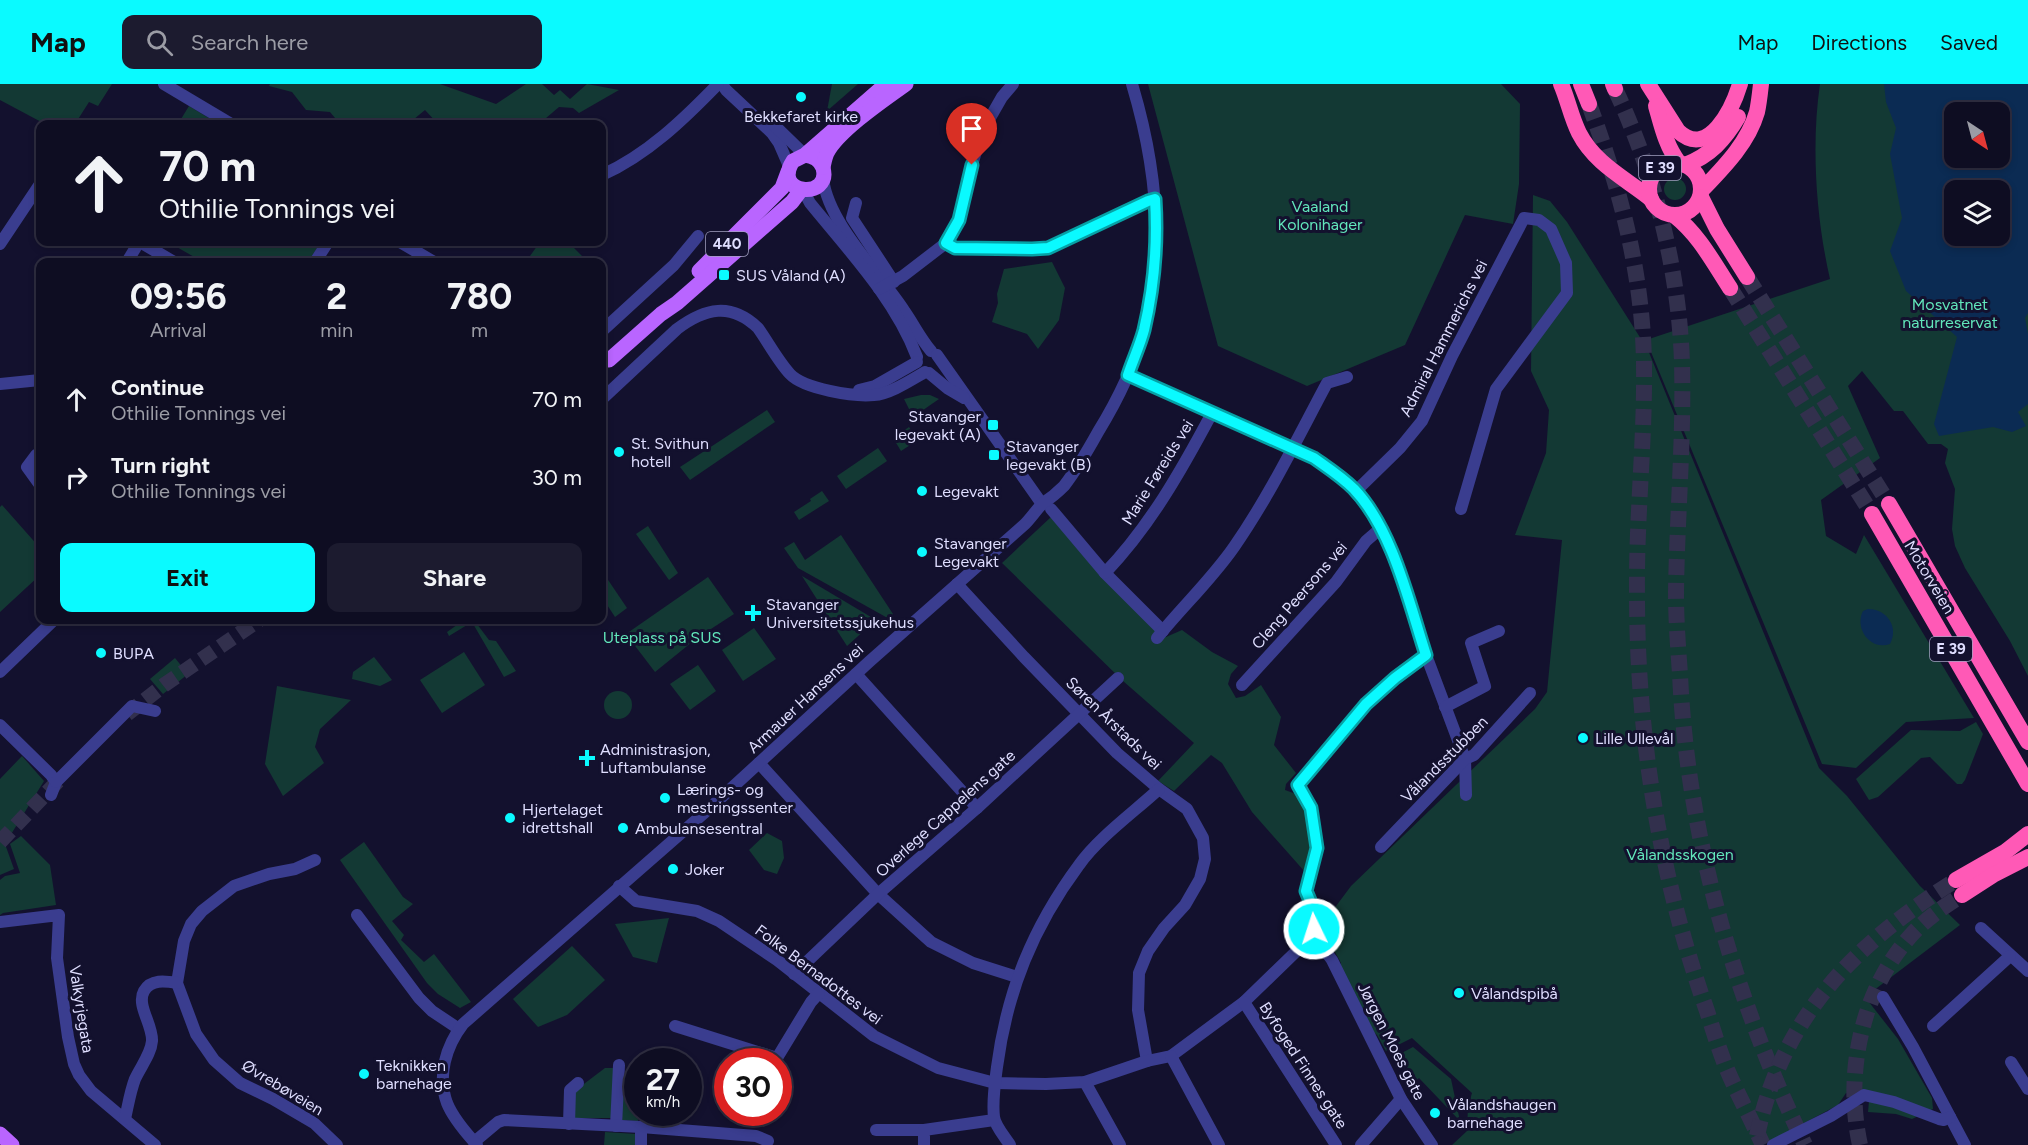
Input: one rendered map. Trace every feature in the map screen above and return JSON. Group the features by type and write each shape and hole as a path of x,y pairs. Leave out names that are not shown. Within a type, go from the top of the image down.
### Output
{"highway":[{"name":"E 39","path":"1561,84 1578,131 1593,154 1651,199 1660,211 1675,216 1691,231 1730,288"},
{"path":"1581,84 1589,104"},
{"name":"E 39","path":"1649,87 1678,130 1684,136 1698,138 1712,133 1726,118 1740,84"},
{"name":"E 39","path":"1651,199 1649,192 1652,176 1664,166 1695,161 1709,153 1731,129 1742,106 1746,84"},
{"name":"E 39","path":"1675,216 1691,211 1701,193 1745,139 1758,110 1761,84"},
{"name":"E 39","path":"1649,87 1665,140 1682,164 1698,175 1701,193 1717,229 1747,277"},
{"name":"Motorveien","path":"1889,504 2028,742"},
{"name":"Motorveien","path":"1872,514 2028,784"},
{"path":"2028,834 1959,887 1993,875 2028,857"}],"main road":[{"name":"440","path":"661,314 673,297 782,188 789,169 798,157 805,155 886,84"},
{"path":"823,173 826,154 833,144 861,118 906,84"},
{"path":"805,155 816,158 823,173"},
{"path":"789,169 791,183 802,190"},
{"name":"440","path":"609,360 792,202 802,190 815,188 823,173"},
{"path":"0,1134 12,1145"}],"street":[{"path":"164,84 224,120"},
{"path":"606,173 620,167 655,143 720,84 772,133 779,143 789,169"},
{"path":"728,84 805,155"},
{"path":"886,285 946,243 959,220 982,132 1002,97 1013,84"},
{"name":"Armauer Hansens vei","path":"475,1144 447,1102 444,1077 446,1055 459,1029 759,764 957,584 1047,507 1079,464 1111,410 1128,375 1143,332 1152,282 1157,235 1155,199 1146,133 1132,84"},
{"path":"823,173 824,191 838,220 906,313 920,339 934,353 1047,507 1160,634 1209,580 1234,546 1278,477 1328,383 1347,377"},
{"path":"0,244 36,190"},
{"path":"802,190 810,203 886,285"},
{"path":"946,243 955,248 1048,248 1155,199"},
{"path":"856,203 852,218 912,343 919,368 969,401"},
{"name":"Admiral Hammerichs vei","path":"1356,491 1400,448 1422,421 1452,356 1524,218 1539,220 1551,230 1566,263 1567,293 1496,389 1461,508"},
{"path":"606,328 674,265 698,236"},
{"path":"147,246 167,258"},
{"path":"406,246 427,258"},
{"path":"606,395 690,319 702,313 723,310 737,313 758,328 791,375 814,387 876,395 938,366 934,353"},
{"path":"847,393 875,386 917,360 923,351 934,353"},
{"path":"1128,375 1314,458 1341,476 1356,491 1381,528 1402,579 1426,655 1465,759 1466,795"},
{"path":"0,384 36,381"},
{"name":"Marie Føreids vei","path":"1105,573 1150,520 1212,413"},
{"path":"36,455 27,467 36,479"},
{"name":"Cleng Peersons vei","path":"1242,685 1336,582 1366,541 1381,528"},
{"name":"Søren Årstads vei","path":"957,584 1117,753 1159,789 1187,809 1203,838 1205,859 1200,879 1185,905 1164,928 1148,951 1139,973 1138,1010 1147,1061"},
{"path":"0,672 50,624"},
{"path":"1445,707 1485,686 1471,643 1499,631"},
{"name":"Folke Bernadottes vei","path":"619,886 636,901 675,906 709,916 746,939 874,1036 938,1068 995,1083 1085,1082 1147,1061 1171,1056 1244,1002 1307,941 1314,929 1316,915 1306,891 1317,848 1311,808 1298,785 1366,704 1426,655"},
{"path":"856,674 977,808"},
{"name":"Overlege Cappelens gate","path":"794,974 878,894 977,808 1118,678"},
{"name":"Vålandsstubben","path":"1381,847 1465,759 1474,755 1530,693"},
{"path":"51,795 56,782 132,706 155,711"},
{"path":"0,724 56,782"},
{"path":"759,764 878,894 931,942 973,963 1017,977"},
{"path":"1010,1145 994,1119 995,1083 1002,1031 1017,977 1044,918 1080,863 1159,789"},
{"name":"Øvrebøveien","path":"315,860 295,869 269,874 234,886 207,906 191,924 184,941 177,983 196,1034 214,1060 240,1083 314,1123 337,1145"},
{"name":"Valkyrjegata","path":"0,922 59,915 57,958 74,1064 91,1091 154,1145"},
{"path":"357,915 418,998 432,1011 459,1029"},
{"path":"1981,928 2028,971"},
{"name":"Jørgen Moes gate","path":"1326,952 1401,1099 1432,1145"},
{"path":"1933,1026 2010,956"},
{"path":"125,1119 131,1092 151,1048 152,1039 142,1003 143,993 148,986 158,981 177,983"},
{"path":"784,1048 811,1002 819,993"},
{"path":"1883,997 1913,1047 1965,1145"},
{"name":"Byfoged Finnes gate","path":"1244,1002 1336,1145"},
{"path":"675,1026 741,1048"},
{"path":"1171,1056 1220,1145"},
{"path":"2011,1062 2028,1089"},
{"path":"616,1126 619,1065"},
{"path":"1085,1082 1120,1145"},
{"path":"569,1124 570,1090 578,1083"},
{"path":"1773,1145 1831,1116 1864,1095 1894,1102 1939,1119 1944,1120 1950,1117"},
{"path":"1361,1145 1401,1099"},
{"path":"876,1130 924,1130 994,1119"},
{"path":"475,1144 498,1122 504,1120 756,1136 768,1141"},
{"path":"641,1127 641,1145"},
{"path":"924,1130 924,1145"}],"green space":[{"path":"0,84 112,84 98,106 89,102 78,120 38,120 0,100"},
{"path":"270,84 440,84 496,104 526,84 542,84 554,95 560,90 570,99 587,84 619,90 579,113 573,108 559,107 544,120 434,120 425,110 413,120 378,120 376,118 373,120 337,120 330,112 306,110 292,92 269,86"},
{"path":"832,84 858,84 827,111"},
{"name":"Vaaland Kolonihager","path":"1148,84 1501,84 1520,104 1519,184 1513,224 1465,215 1405,345 1307,386 1218,346"},
{"name":"Mosvatnet naturreservat","path":"1820,84 2028,84 2028,676 2010,641 1965,568 1955,546 1952,529 1955,489 1945,463 1948,449 1941,444 1928,444 1903,411 1894,411 1862,371 1848,386 1880,458 1821,500 1826,536 1856,554 1864,535 1974,718 1906,722 1856,768 1822,764 1646,340 1830,279 1818,207 1816,132"},
{"path":"189,106 212,120 197,118 180,120"},
{"path":"1675,178 1683,181 1686,189 1683,197 1675,200 1667,197 1664,189 1667,181"},
{"name":"Vålandsskogen","path":"1533,195 1550,201 1567,222 1648,350 1819,768 1847,796 1920,886 1960,925 1865,997 1898,1039 1932,1098 1933,1109 1912,1119 1896,1114 1868,1112 1869,1101 1846,1093 1838,1105 1763,1145 1452,1145 1467,1131 1468,1106 1472,1093 1412,1038 1386,1051 1377,1035 1368,1027 1335,952 1313,942 1313,937 1351,886 1535,709 1547,692 1562,540 1515,535 1546,453 1549,410 1531,371"},
{"path":"175,246 318,246 311,258 196,258"},
{"path":"537,246 572,246 583,257 532,258 530,256"},
{"path":"1052,262 1065,288 1059,320 1038,349 1027,334 992,322 1004,269"},
{"path":"930,395 939,399 913,417 904,399"},
{"path":"767,410 775,422 690,480 680,467"},
{"path":"909,427 918,440 901,451 893,438"},
{"path":"878,448 887,461 846,489 837,476"},
{"path":"822,491 829,501 799,520 794,512"},
{"path":"2,505 36,543 36,579 0,612 0,507"},
{"path":"1051,517 1101,576 1166,637 1182,630 1212,652 1238,666 1231,674 1228,684 1236,698 1245,696 1261,685 1281,717 1274,745 1296,773 1286,784 1285,790 1296,794 1309,813 1314,852 1305,872 1252,812 1222,763 1211,755 1174,791 1158,781 1194,743 1123,681 1002,563"},
{"path":"648,526 678,573 669,580 636,534"},
{"path":"841,535 893,614 893,621 798,568 784,548 794,542 805,560"},
{"path":"802,576 876,620 847,646"},
{"path":"606,577 627,608 615,617 606,603"},
{"name":"Uteplass på SUS","path":"708,577 734,614 697,638 655,672 626,634"},
{"path":"458,624 469,624 449,636 447,632"},
{"path":"473,624 477,624 489,640 496,641 516,671 504,677"},
{"path":"754,628 776,659 743,681 722,650"},
{"path":"464,652 485,685 442,713 420,680"},
{"path":"374,657 392,680 380,686 352,679 353,672"},
{"path":"175,658 188,674 163,694 150,679"},
{"path":"698,665 716,691 690,710 670,684"},
{"path":"277,686 351,700 320,729 315,747 324,763 283,796 265,764"},
{"path":"618,691 628,695 632,705 628,715 618,719 608,715 604,705 608,695"},
{"path":"1976,722 1983,734 1962,784 1957,784 1930,757 1921,758 1878,797 1869,800 1856,779 1911,730 1960,731"},
{"path":"22,756 44,781 5,844 14,869 0,875 0,779"},
{"path":"767,833 782,841 784,858 777,874 764,870 749,850"},
{"path":"21,836 50,865 56,905 0,915 0,880 5,876 20,873 10,844"},
{"path":"364,842 403,897 413,904 392,921 404,935 401,940 424,962 434,954 471,1002 460,1008 438,994 427,983 340,860"},
{"path":"669,918 657,963 633,957 615,924"},
{"path":"572,946 605,980 567,1015 538,1027 513,999"},
{"path":"1413,1047 1451,1079 1460,1121 1419,1078 1411,1085 1396,1056"},
{"path":"605,1068 614,1068 612,1118 571,1118 572,1093"},
{"path":"623,1076 624,1076 624,1120 620,1120"},
{"path":"605,1132 636,1134 636,1145 604,1145"}],"water":[{"path":"1884,84 2028,84 2028,313 2025,318 2028,334 2028,404 2018,412 2026,426 2012,432 1993,427 1939,436 1934,424 1957,337 1906,291 1890,251 1902,218 1890,154 1896,128 1886,102"},
{"path":"1868,609 1881,612 1889,620 1893,631 1890,644 1876,644 1870,641 1862,631 1861,618 1863,611"}],"tunnel":[{"path":"1615,89 1653,189 1670,258 1680,328 1682,421 1676,612 1685,735 1693,796 1704,856 1737,975 1757,1033 1805,1145"},
{"path":"1589,104 1611,167 1628,232 1643,331 1644,394 1637,566 1638,648 1641,701 1654,806 1676,910 1690,961 1726,1067 1763,1145"},
{"path":"1747,277 1889,504"},
{"path":"1730,288 1872,514"},
{"path":"127,714 164,685 253,624"},
{"path":"0,842 58,781"},
{"path":"1757,1136 1769,1093 1785,1054 1805,1019 1828,987 1886,930 1956,880"},
{"path":"1860,1145 1854,1088 1856,1060 1870,1004 1882,977 1897,953 1915,931 1962,895"}],"place":[{"name":"Bekkefaret kirke","path":"801,97"},
{"name":"SUS Våland (A)","path":"724,275"},
{"name":"Stavanger legevakt (A)","path":"993,425"},
{"name":"St. Svithun hotell","path":"619,452"},
{"name":"Stavanger legevakt (B)","path":"994,455"},
{"name":"Legevakt","path":"922,491"},
{"name":"Stavanger Legevakt","path":"922,552"},
{"name":"Stavanger Universitetssjukehus","path":"753,613"},
{"name":"BUPA","path":"101,653"},
{"name":"Lille Ullevål","path":"1583,738"},
{"name":"Administrasjon, Luftambulanse","path":"587,758"},
{"name":"Lærings- og mestringssenter","path":"665,798"},
{"name":"Hjertelaget idrettshall","path":"510,818"},
{"name":"Ambulansesentral","path":"623,828"},
{"name":"Joker","path":"673,869"},
{"name":"Vålandspibå","path":"1459,993"},
{"name":"Teknikken barnehage","path":"364,1074"},
{"name":"Vålandshaugen barnehage","path":"1435,1113"}],"route":[{"path":"972,165 959,220 946,243 955,248 1048,248 1155,199 1156,259 1151,293 1143,332 1128,375 1314,458 1341,476 1356,491 1381,528 1402,579 1426,655 1366,704 1298,785 1311,808 1317,848 1306,891 1316,915 1314,929"}]}
